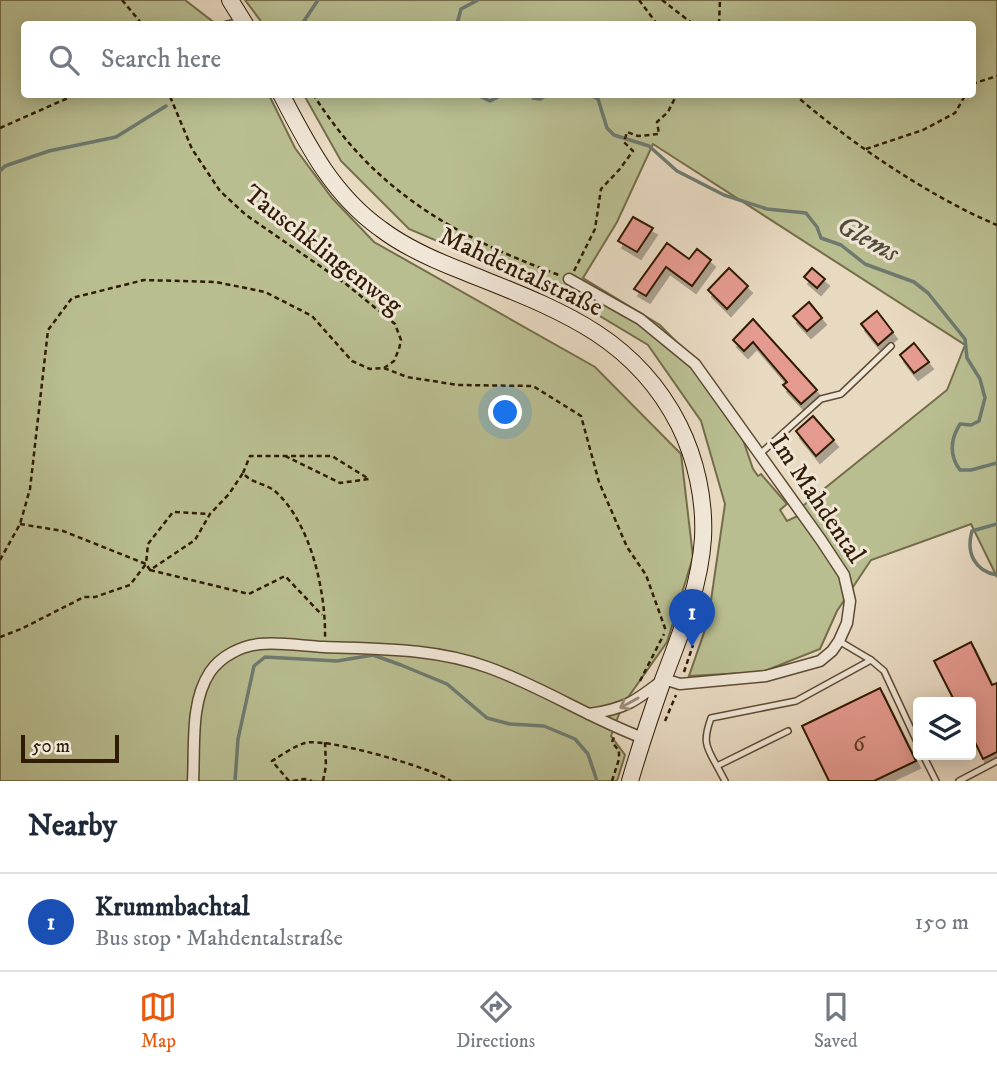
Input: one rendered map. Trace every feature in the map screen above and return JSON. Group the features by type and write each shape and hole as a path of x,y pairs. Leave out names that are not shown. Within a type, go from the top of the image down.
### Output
{"main road":[{"path":"230,0 237,21"},
{"name":"Mahdentalstraße","path":"283,98 304,140 334,187 381,230 426,256 578,321 621,350 654,384 669,405 694,463 702,503 703,538 700,563 672,633 664,679 630,781"}],"street":[{"name":"Im Mahdental","path":"569,279 640,319 695,364 844,575 850,601 847,623 839,641"},
{"path":"589,714 615,711 636,700 664,679 680,684 766,676 820,661 839,641"},
{"path":"193,781 201,689 211,670 225,657 238,649 260,644 429,653 457,657 489,668 643,738"}],"lane":[{"path":"760,454 821,399 841,394 891,345"},
{"path":"839,641 884,671 913,733"},
{"path":"724,781 704,736 711,718 796,701 871,660"},
{"path":"717,766 788,731"},
{"path":"926,760 936,781"},
{"path":"959,781 997,761"}],"path":[{"path":"122,0 140,21"},
{"path":"639,0 654,21"},
{"path":"662,0 689,21"},
{"path":"719,21 720,0"},
{"path":"976,83 997,76"},
{"path":"0,128 69,98"},
{"name":"Tauschklingenweg","path":"171,98 192,149 220,191 246,215 346,284 395,324 401,340 399,349 394,361 384,368"},
{"path":"315,98 332,125 352,148 384,180 422,210 494,249 569,279 585,253 595,229 601,190 633,150 624,142 627,132 638,136 659,134 657,122 668,113 675,98"},
{"path":"798,98 821,118 866,149 935,193 997,225"},
{"path":"866,149 923,130 955,113 964,98"},
{"path":"0,560 20,524 30,489 48,330 72,298 144,280 216,282 265,292 312,316 352,360 370,369 384,368 407,377 458,385 533,386 581,416 599,481 627,547 646,575 672,633 632,693 636,700"},
{"path":"150,570 195,540 210,514 229,494 243,473 250,456 285,456 332,456 369,479 340,483 285,456"},
{"path":"243,473 249,480 274,490 300,524 322,586 324,647"},
{"path":"0,637 84,597 95,597 130,585 146,564 148,544 173,512 210,514"},
{"path":"20,524 63,531 146,564 150,570 250,594 285,576 324,617"},
{"path":"323,781 326,766 324,742"},
{"path":"312,781 291,781 272,761 304,743 324,742 409,765 451,781"}],"green space":[{"path":"0,0 185,0 212,21 21,21 21,98 270,98 295,148 332,198 374,242 595,367 681,454 693,557 667,642 622,706 611,736 625,755 617,781 0,781"},
{"path":"245,0 997,0 997,577 971,524 871,560 837,611 820,649 762,672 689,676 708,621 725,504 701,421 648,345 568,297 409,229 341,161 306,98 976,98 976,21 261,21","holes":["653,144 965,345 947,390 799,509 802,514 787,521 780,510 787,504 761,474 758,476 753,469 737,422 705,371 660,325 583,278 617,222"]}],"building":[{"path":"633,217 653,228 637,252 618,241"},
{"path":"667,243 689,259 697,249 711,260 692,286 666,267 646,296 634,289"},
{"path":"729,268 748,286 727,309 708,290"},
{"path":"812,268 825,279 817,288 804,277"},
{"path":"809,302 822,318 807,331 793,316"},
{"path":"877,311 893,332 878,345 861,324"},
{"path":"753,319 817,390 801,404 783,385 787,382 753,342 744,351 733,340"},
{"path":"914,343 929,362 914,373 900,355"},
{"path":"813,416 834,440 816,456 796,431"},
{"path":"971,642 992,685 997,683 997,752 983,759 976,744 976,697 952,697 934,661"},
{"path":"880,688 913,755 913,760 916,761 874,781 829,781 802,726"}],"waterway":[{"path":"304,21 318,0"},
{"name":"Glems","path":"458,21 461,9 478,0"},
{"name":"Glems","path":"484,98 490,101 496,98"},
{"name":"Glems","path":"533,98 542,98"},
{"name":"Glems","path":"596,98 607,128 614,135 649,146 677,171 724,195 767,209 806,213 817,227 821,238 841,245 865,264 914,282 928,293 965,339 967,358 980,379 985,398 979,421 971,425 960,424 952,447 954,459 960,470 997,463"},
{"path":"0,171 5,166 49,151 116,137 166,106"},
{"name":"Glems","path":"997,524 972,531 970,539 971,553 977,565 997,575"},
{"path":"235,781 238,739 254,666 265,657 337,661 373,655 447,684 487,718 510,724 544,726 575,739 588,754 597,781"}],"place":[{"name":"Krummbachtal","path":"692,647"}]}
